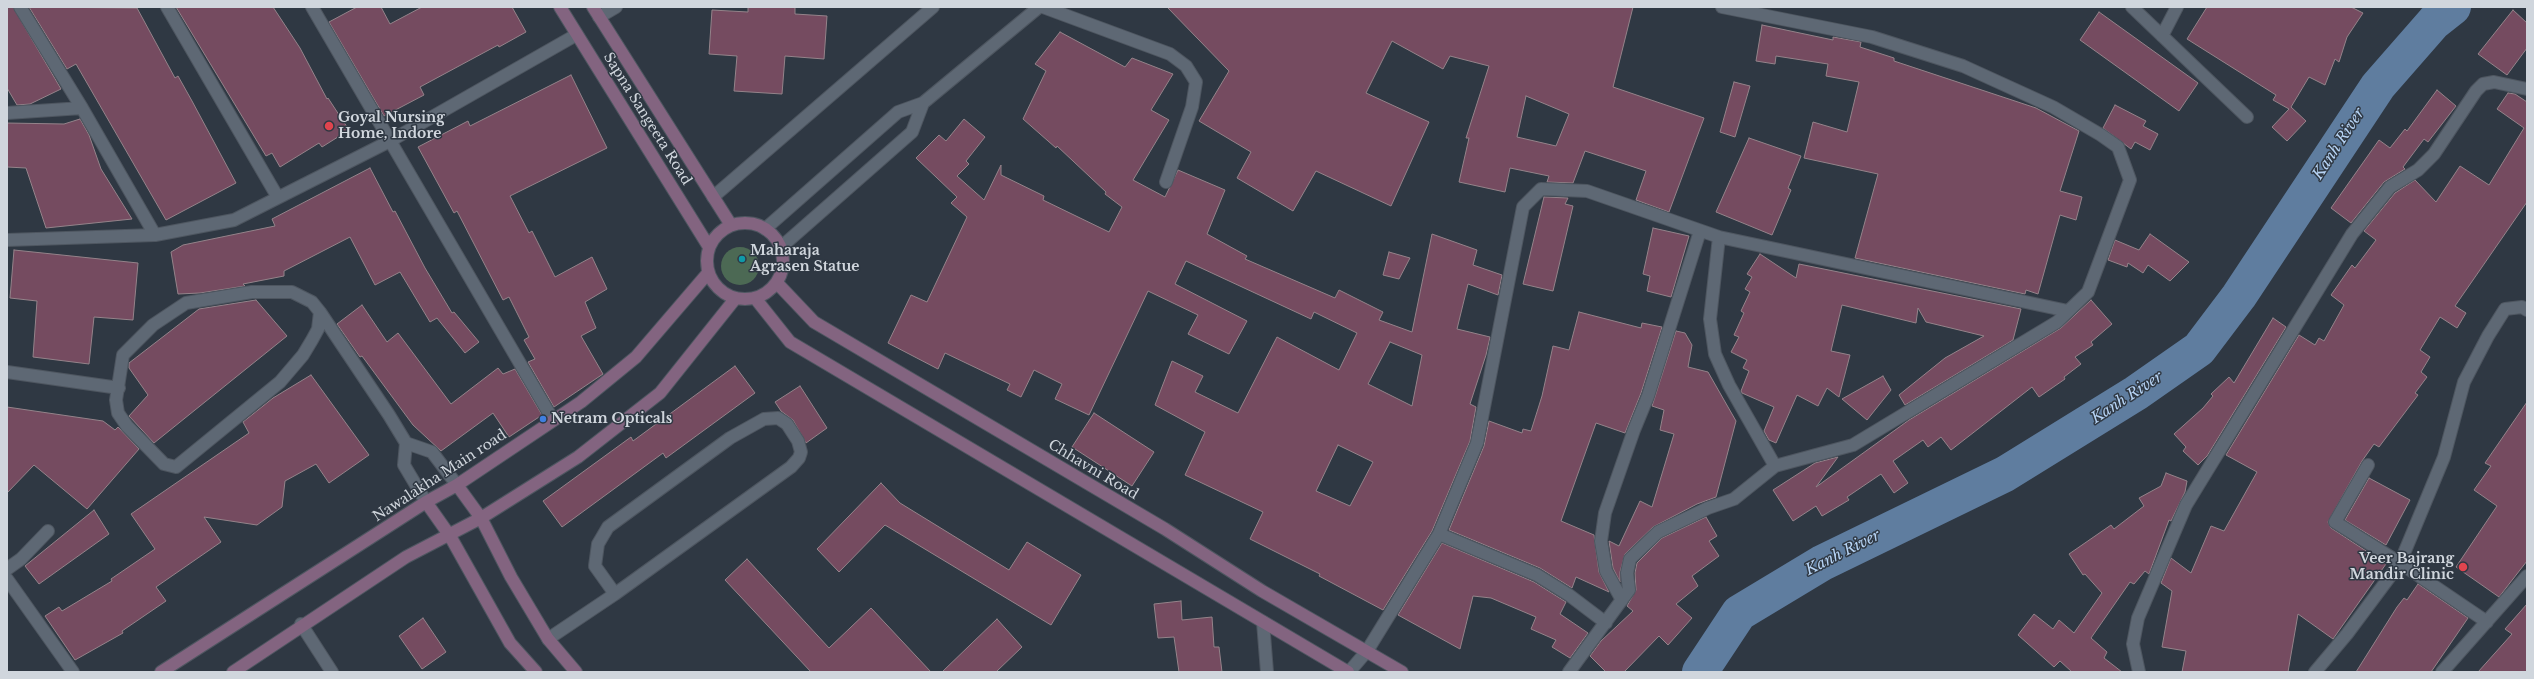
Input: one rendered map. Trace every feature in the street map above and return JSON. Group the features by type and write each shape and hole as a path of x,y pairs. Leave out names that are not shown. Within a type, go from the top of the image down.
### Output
{"main road":[{"name":"Sapna Sangeeta Road","path":"560,7 576,35 709,246"},
{"name":"Sapna Sangeeta Road","path":"596,12 731,225"},
{"path":"746,222 764,229 775,237 782,254 782,271 777,283 765,294 755,298 735,299 723,293 714,285 708,273 706,260 709,246 714,237 731,225 746,222"},
{"name":"Nawalakha Main road","path":"161,672 426,502 457,485 581,402 636,357 708,273"},
{"name":"Chhavni Road","path":"777,283 814,322 1165,529 1262,591 1402,672"},
{"path":"755,298 790,342 1348,672"},
{"path":"233,672 301,624 406,556 450,536 578,457 660,393 735,299"},
{"path":"457,485 481,518 511,577 548,639 576,672"},
{"path":"426,502 450,536 510,643 536,672"}],"street":[{"path":"20,7 82,108 155,235"},
{"path":"167,7 277,196"},
{"path":"312,7 552,420"},
{"path":"596,12 616,7"},
{"path":"713,196 933,7"},
{"path":"764,229 898,112 923,103 1039,7"},
{"path":"1043,7 1170,54 1186,66 1196,82 1193,101 1166,182"},
{"path":"1569,672 1629,590 1627,573 1630,559 1658,532 1708,508 1734,499 1775,466 1853,445 1987,366 2057,322 2088,292 2130,180 2118,147 2053,108 1963,66 1872,37 1722,7"},
{"path":"2132,7 2247,117"},
{"path":"2162,36 2177,7"},
{"path":"7,240 155,235 234,220 277,196 390,141 576,35"},
{"path":"2139,672 2133,644 2138,618 2186,505 2352,234 2390,187 2418,170 2434,154 2476,91 2484,84 2494,82 2527,89"},
{"path":"780,248 912,132 923,103"},
{"path":"7,113 82,108"},
{"path":"1348,672 1367,651 1439,534 1477,443 1523,207 1541,190 1587,191 1719,237 2068,311"},
{"path":"1622,600 1606,571 1601,541 1605,513 1634,430 1648,396 1700,231"},
{"path":"1719,237 1710,319 1714,354 1729,385 1775,466"},
{"path":"320,312 318,329 312,340 303,355 280,382 176,467 164,464 127,426 117,406 116,400 122,361 127,349 153,325 186,303 252,292 292,292 312,302 320,312 406,443 432,452 457,485"},
{"path":"2315,672 2347,634 2400,563 2444,457 2464,382 2488,336 2505,308 2522,307 2527,310"},
{"path":"7,372 119,388"},
{"path":"548,639 615,594 791,467 799,458 801,452 798,441 787,424 778,418 764,419 730,438 608,527 598,544 595,566 615,594"},
{"path":"406,443 404,465 426,502"},
{"path":"2368,465 2335,522 2400,563 2487,622"},
{"path":"7,569 21,559 48,531"},
{"path":"1439,534 1537,575 1568,595 1606,623"},
{"path":"2442,672 2527,576"},
{"path":"7,580 74,672"},
{"path":"1263,622 1267,672"},
{"path":"301,624 332,672"}],"green space":[{"path":"740,247 753,253 759,266 753,279 740,285 727,279 721,266 727,253"}],"building":[{"path":"7,7 13,7 61,89 30,104 17,105 7,88"},
{"path":"29,7 137,8 175,78 178,76 236,183 166,220 76,64 67,69"},
{"path":"176,7 273,7 300,48 327,99 328,98 349,130 322,147 319,143 280,167 272,153 266,156"},
{"path":"357,7 381,7 390,24 422,7 512,7 526,32 499,47 498,45 420,87 424,95 384,116 329,22"},
{"path":"748,7 795,7 795,14 827,16 824,59 785,56 782,94 734,91 737,56 709,54 712,10 748,12"},
{"path":"1167,7 1633,7 1613,87 1704,118 1669,212 1636,200 1646,171 1585,151 1573,183 1547,182 1549,176 1510,168 1505,192 1459,182 1469,138 1466,138 1489,66 1450,56 1443,69 1392,41 1366,93 1429,122 1391,206 1316,171 1293,211 1237,178 1251,152 1199,121 1229,71","holes":["1526,96 1569,114 1556,146 1517,137"]},
{"path":"2207,7 2351,7 2363,13 2347,37 2339,62 2335,59 2325,85 2309,77 2291,107 2306,121 2287,141 2272,127 2289,109 2273,100 2276,95 2187,39"},
{"path":"2513,10 2527,23 2527,48 2507,75 2478,54"},
{"path":"2099,12 2198,83 2179,111 2080,40"},
{"path":"1762,25 1833,40 1833,37 1861,42 1860,47 1894,58 1894,61 2036,108 2079,131 2060,191 2082,197 2076,220 2060,215 2038,294 2026,290 2025,294 1855,258 1878,174 1804,158 1813,122 1847,132 1859,82 1826,76 1828,64 1776,56 1775,64 1756,61"},
{"path":"1060,32 1125,67 1132,58 1173,74 1151,110 1169,120 1133,180 1165,197 1178,170 1225,190 1207,234 1247,256 1245,259 1335,298 1339,290 1383,312 1379,320 1412,332 1432,234 1477,250 1473,265 1502,275 1498,295 1468,284 1457,329 1490,337 1486,355 1470,404 1476,407 1470,441 1432,531 1383,610 1319,576 1320,574 1250,539 1263,512 1185,475 1205,432 1155,405 1172,361 1203,376 1195,392 1238,413 1277,337 1339,370 1357,333 1314,312 1311,319 1186,261 1175,284 1247,321 1229,354 1188,334 1198,315 1148,291 1089,415 1055,399 1062,384 1034,370 1021,397 1007,390 1010,384 945,353 938,369 888,343 911,295 927,302 967,217 951,203 957,197 916,158 939,135 946,141 964,119 985,137 966,161 969,164 957,176 984,200 1001,165 1001,175 1044,196 1043,200 1109,232 1122,207 1105,194 1106,192 1057,146 1056,148 1023,119 1046,71 1035,64","holes":["1390,342 1422,355 1412,406 1368,384","1338,445 1373,462 1350,506 1316,491"]},
{"path":"571,75 607,148 510,196 529,233 532,231 555,277 592,257 607,289 585,302 596,328 581,336 603,374 554,407 528,362 535,359 524,340 529,337 509,297 503,300 457,211 454,213 418,147 468,121 470,126"},
{"path":"1734,82 1750,86 1735,137 1720,132"},
{"path":"2437,90 2456,106 2428,142 2424,139 2403,167 2405,169 2384,182 2351,223 2331,208 2379,140 2390,148 2405,129 2407,131"},
{"path":"2508,93 2515,94 2527,102 2527,202 2455,306 2466,313 2457,328 2440,317 2420,350 2430,357 2421,372 2427,377 2415,393 2418,395 2379,447 2374,444 2362,461 2328,522 2331,528 2386,564 2333,639 2298,614 2288,672 2182,672 2186,651 2162,647 2172,591 2161,583 2171,558 2191,573 2211,526 2224,531 2257,472 2226,455 2299,335 2315,345 2319,338 2324,341 2344,305 2331,295 2352,265 2355,268 2376,240 2364,231 2395,193 2415,180 2436,202 2460,166 2489,185 2524,128 2497,109"},
{"path":"2115,105 2146,121 2143,126 2158,134 2150,150 2135,142 2131,149 2103,128"},
{"path":"80,119 89,135 101,169 132,219 46,228 26,168 7,167 7,123 64,124"},
{"path":"1749,138 1801,156 1788,188 1791,190 1772,235 1716,212"},
{"path":"370,168 393,212 395,211 425,268 452,313 454,312 479,342 465,353 437,318 430,322 400,272 375,285 350,237 284,271 284,276 243,284 245,286 200,293 178,294 171,252 183,245 275,226 272,219"},
{"path":"1544,197 1568,198 1565,204 1573,206 1553,291 1523,284"},
{"path":"1653,228 1689,236 1671,297 1647,291 1650,276 1643,274"},
{"path":"2150,234 2189,262 2170,281 2148,265 2143,273 2128,263 2127,267 2108,260 2115,240 2139,250"},
{"path":"14,250 138,263 133,320 94,317 89,364 33,357 37,301 10,298"},
{"path":"1389,252 1410,258 1399,279 1383,275"},
{"path":"1760,254 1796,278 1799,264 2021,309 2013,340 1905,405 1899,395 1945,358 1984,336 1926,322 1918,308 1916,323 1842,305 1831,351 1850,355 1839,397 1827,388 1818,406 1797,395 1776,443 1769,440 1764,431 1774,407 1742,393 1741,391 1749,371 1743,368 1747,360 1731,352 1739,337 1734,335 1744,313 1741,311 1750,292 1745,289 1752,277 1747,274"},
{"path":"256,300 287,336 154,443 129,416 148,395 129,368 129,363 199,309"},
{"path":"2091,300 2112,324 2091,342 2093,345 2075,357 2081,364 2064,377 2065,379 2039,397 2032,387 1951,450 1941,437 1928,447 1923,440 1893,461 1908,483 1894,493 1881,474 1847,497 1849,500 1822,516 1816,506 1793,521 1773,490 1815,463 1838,457 1816,487 1909,420 2061,328"},
{"path":"362,305 387,342 398,333 451,404 498,368 503,374 515,369 542,415 509,437 493,413 441,451 413,425 362,356 360,357 337,324"},
{"path":"1579,312 1641,328 1642,323 1662,327 1641,393 1625,433 1596,423 1561,521 1594,535 1599,572 1609,592 1576,577 1572,588 1540,568 1449,530 1484,446 1489,421 1522,433 1523,429 1531,431 1542,396 1553,346 1569,350"},
{"path":"2273,318 2286,327 2207,456 2198,465 2183,451 2186,447 2174,434 2203,408 2213,396 2211,394 2229,377 2234,383"},
{"path":"1676,331 1685,333 1692,345 1688,367 1708,372 1736,421 1716,497 1697,504 1653,527 1625,554 1620,572 1620,582 1613,568 1609,541 1619,546 1640,501 1652,507 1674,434 1660,430 1664,410 1652,406"},
{"path":"735,366 755,393 666,458 663,453 562,527 543,501 631,437 633,441"},
{"path":"311,375 369,455 329,483 316,464 285,481 282,507 257,525 204,517 221,542 156,587 166,601 122,631 123,633 75,660 45,616 59,607 62,611 112,581 111,579 155,549 131,514 249,433 243,422 273,398"},
{"path":"1883,376 1891,390 1867,420 1842,399"},
{"path":"800,386 827,428 806,443 793,420 781,411 775,402"},
{"path":"2527,402 2527,561 2499,597 2456,567 2497,506 2474,490 2491,466 2485,463"},
{"path":"7,407 103,421 115,430 118,427 139,449 87,509 34,465 7,493"},
{"path":"1094,413 1154,452 1132,486 1072,447"},
{"path":"2166,473 2187,481 2185,492 2171,521 2169,520 2149,574 2145,571 2134,584 2130,582 2091,638 2107,652 2104,658 2122,672 2072,672 2060,661 2054,667 2018,635 2034,614 2053,629 2059,620 2074,633 2102,593 2085,574 2083,575 2069,554 2111,525 2114,529 2144,506 2139,498 2161,486"},
{"path":"2369,478 2410,500 2386,545 2345,520"},
{"path":"881,483 900,503 1009,570 1027,542 1081,575 1051,625 885,525 839,572 817,549"},
{"path":"94,510 109,534 39,584 25,566"},
{"path":"1706,517 1717,536 1709,541 1719,556 1692,576 1698,586 1676,604 1692,618 1668,645 1659,636 1624,672 1606,672 1590,656 1601,641 1633,611 1627,606 1636,590 1635,573 1637,563 1662,538"},
{"path":"1442,543 1534,582 1566,602 1560,614 1588,633 1570,658 1552,647 1556,640 1531,629 1536,617 1491,598 1473,596 1460,649 1398,615"},
{"path":"747,559 829,648 871,608 931,672 811,672 725,580"},
{"path":"2418,584 2468,618 2431,672 2356,672 2397,607 2404,598 2407,600"},
{"path":"1181,601 1182,620 1212,617 1214,647 1219,647 1222,672 1179,672 1174,637 1158,638 1154,604"},
{"path":"2527,604 2527,672 2478,672 2512,634 2505,629"},
{"path":"423,618 446,652 422,669 399,636"},
{"path":"997,619 1022,647 996,672 942,672"}],"waterway":[{"name":"Kanh River","path":"1700,672 1739,613 1822,563 2005,474 2136,393 2199,349 2239,296 2378,86 2434,22 2453,7"}],"place":[{"name":"Goyal Nursing Home, Indore","path":"329,126"},
{"name":"Maharaja Agrasen Statue","path":"742,259"},
{"name":"Netram Opticals","path":"543,419"},
{"name":"Veer Bajrang Mandir Clinic","path":"2463,567"}]}
